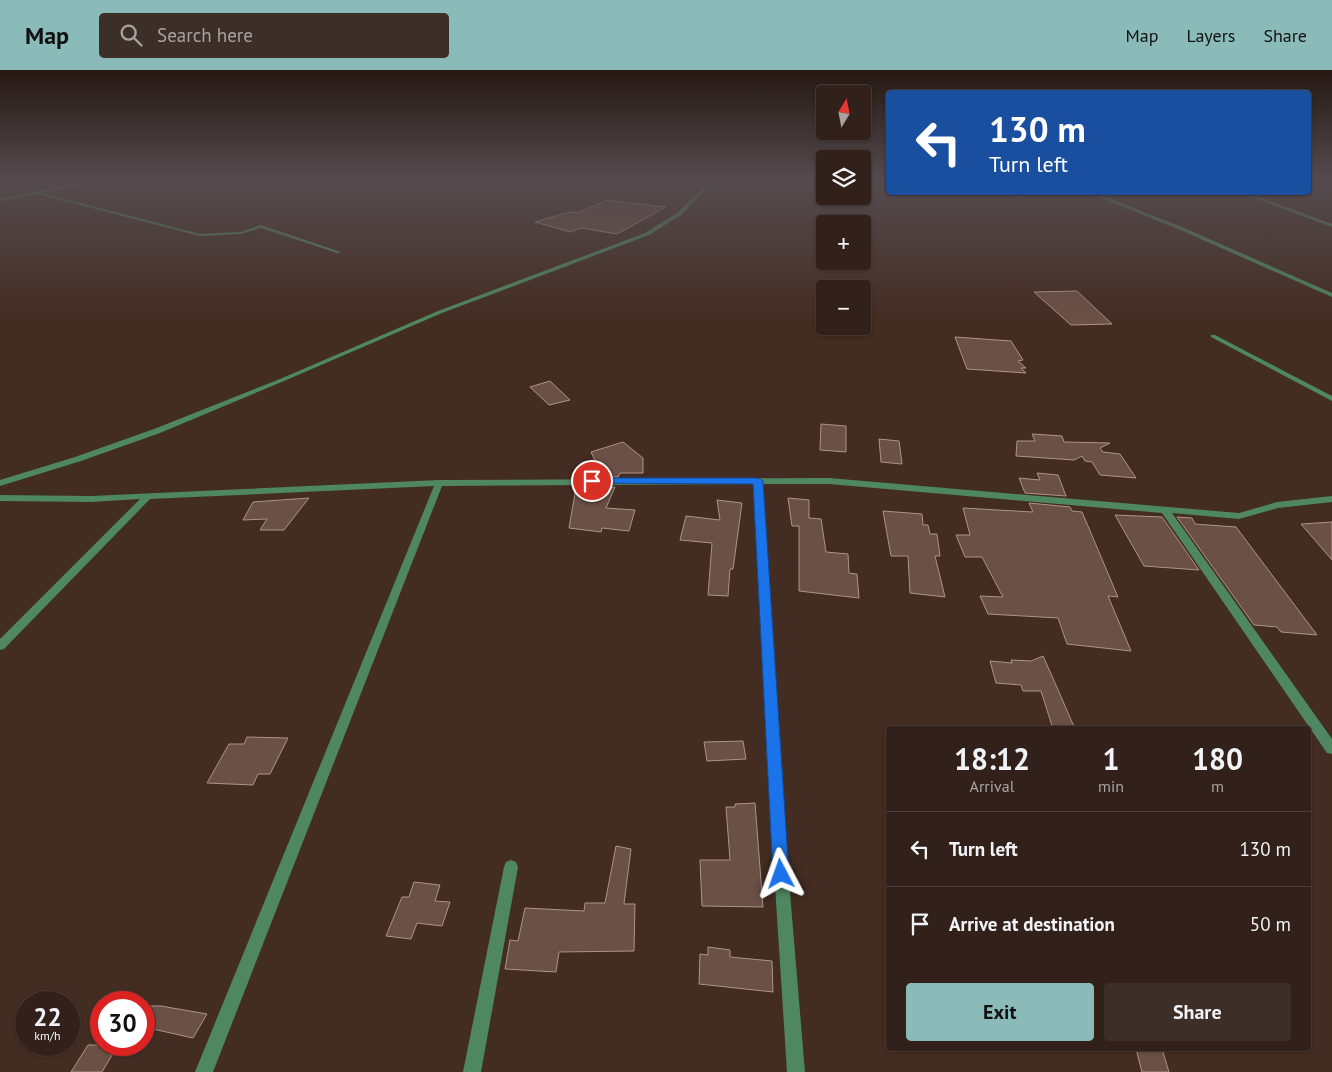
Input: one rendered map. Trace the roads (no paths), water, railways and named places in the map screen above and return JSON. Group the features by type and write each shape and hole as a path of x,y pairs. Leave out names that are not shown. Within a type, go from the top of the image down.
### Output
{"street":[{"path":"168,227 200,235 240,233 260,227"},
{"path":"264,227 339,252"},
{"path":"0,483 78,459 157,431 440,312 628,242 659,227"},
{"path":"1176,227 1332,295"},
{"path":"1213,336 1332,399"},
{"path":"758,481 773,761 796,1072"},
{"path":"0,498 91,499 439,483 829,481 1239,516 1277,505 1332,499"},
{"path":"204,1072 439,483"},
{"path":"0,646 147,497"},
{"path":"1165,510 1332,749"},
{"path":"472,1072 511,867"}]}
